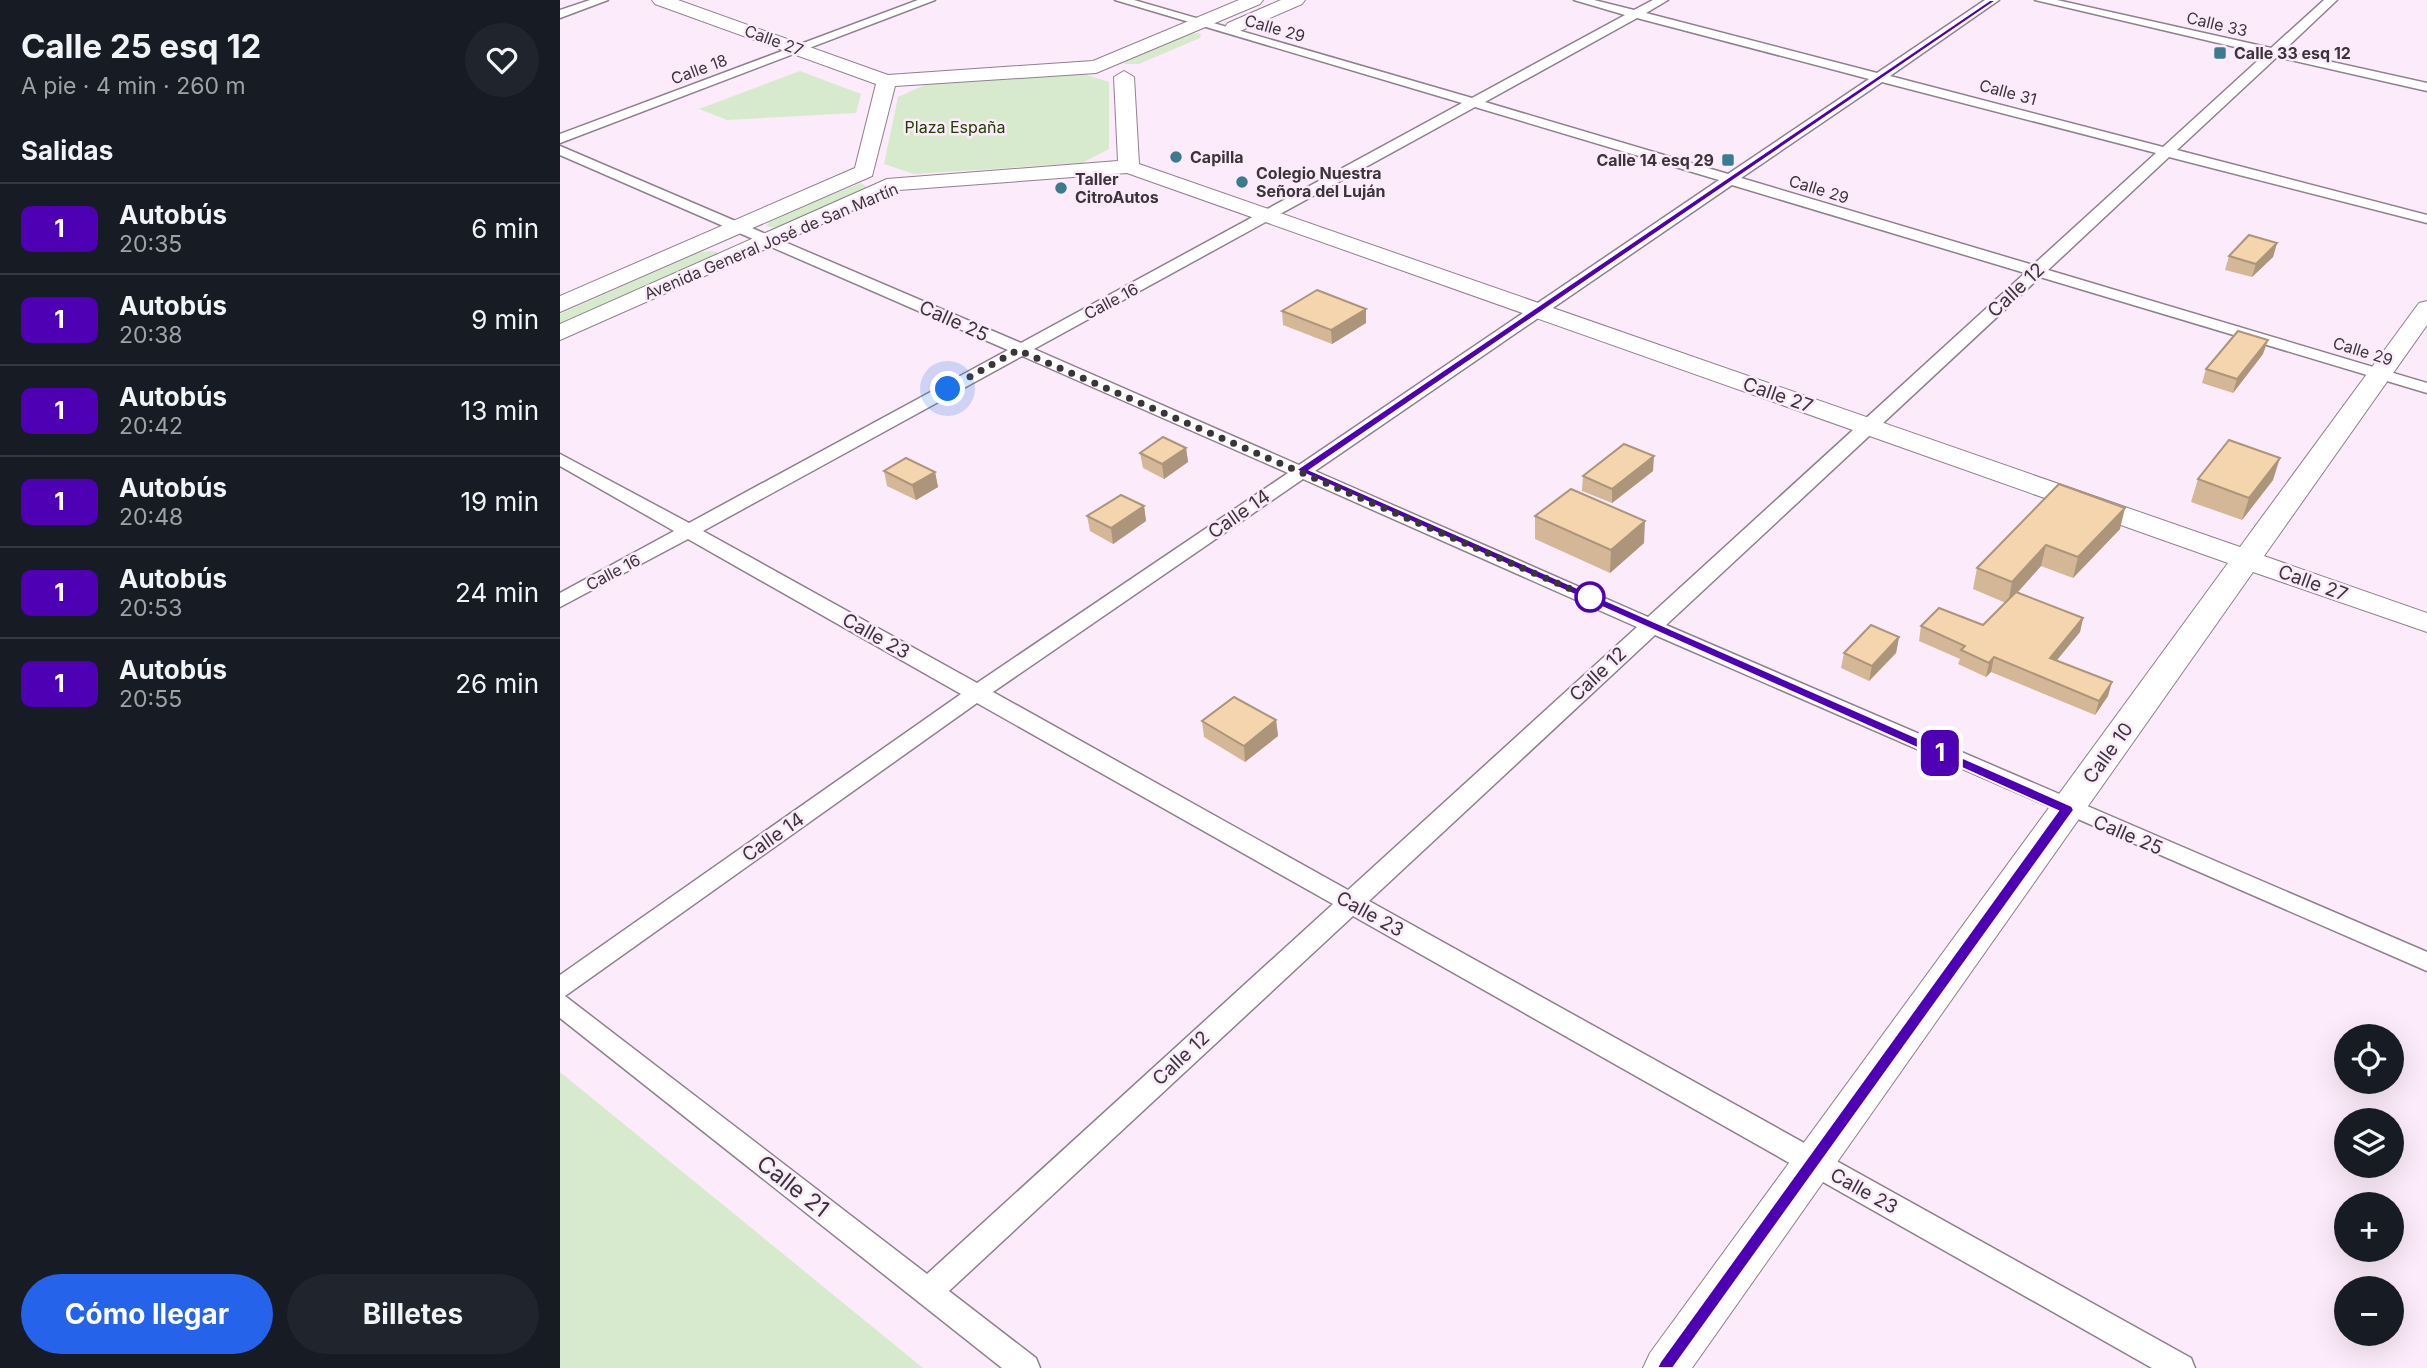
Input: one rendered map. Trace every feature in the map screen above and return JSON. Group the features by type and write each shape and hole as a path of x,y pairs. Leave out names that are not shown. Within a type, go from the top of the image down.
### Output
{"street":[{"path":"560,14 602,0"},
{"name":"Calle 27","path":"661,0 886,80"},
{"name":"Calle 18","path":"560,139 929,0"},
{"name":"Calle 29","path":"1121,0 2427,388"},
{"path":"1096,67 1254,0"},
{"path":"1187,48 1296,0"},
{"name":"Calle 31","path":"1580,0 2427,219"},
{"name":"Calle 16","path":"560,601 1662,0"},
{"name":"Calle 14","path":"560,988 977,693 1993,0"},
{"name":"Calle 33","path":"2041,0 2427,87"},
{"name":"Calle 12","path":"928,1292 2331,0"},
{"path":"886,80 1096,67 1130,74 1129,167"},
{"name":"Avenida General José de San Martín","path":"560,305 865,172 886,80"},
{"name":"Calle 25","path":"560,149 772,239 1018,350 1302,470 2067,810 2427,962"},
{"name":"Calle 27","path":"1129,167 2427,623"},
{"name":"Avenida General José de San Martín","path":"560,333 895,184 1129,167"},
{"path":"865,172 895,184"},
{"name":"Calle 10","path":"1667,1368 2427,308"},
{"name":"Calle 23","path":"560,459 2180,1368"},
{"name":"Calle 21","path":"560,1004 1026,1368"}],"green space":[{"path":"1186,34 1201,34 1200,38 1139,64 1124,64 1128,59"},
{"path":"800,71 861,94 856,113 727,120 699,109"},
{"name":"Plaza España","path":"1084,74 1109,82 1109,149 1082,163 914,174 884,164 898,97 929,83"},
{"path":"861,183 868,188 777,228 766,226 772,219"},
{"path":"717,252 717,255 560,327 560,314 697,253"},
{"path":"560,1072 923,1368 560,1368"}],"building":[{"path":"2249,235 2277,243 2256,264 2229,256"},
{"path":"1317,290 1366,309 1331,330 1282,311"},
{"path":"2238,331 2268,340 2237,379 2206,369"},
{"path":"1163,437 1186,448 1162,464 1140,453"},
{"path":"2229,440 2280,458 2249,498 2198,479"},
{"path":"1624,444 1654,456 1612,489 1583,476"},
{"path":"906,458 935,472 912,485 884,471"},
{"path":"2059,484 2125,508 2078,557 2046,545 2012,582 1977,568"},
{"path":"1571,489 1645,521 1611,550 1535,516"},
{"path":"1121,495 1144,506 1111,528 1087,516"},
{"path":"2016,592 2083,618 2050,658 2112,682 2099,701 1994,657 1989,663 1961,650 1965,646 1921,626 1939,608 1983,625"},
{"path":"1871,625 1899,637 1872,666 1844,653"},
{"path":"1234,697 1276,720 1244,746 1202,721"}],"bus line":[{"name":"1","path":"1666,1368 2067,810 1302,470 1993,0"}],"place":[{"name":"Calle 33 esq 12","path":"2220,53"},
{"name":"Capilla","path":"1176,157"},
{"name":"Calle 14 esq 29","path":"1728,160"},
{"name":"Colegio Nuestra Señora del Luján","path":"1242,182"},
{"name":"Taller CitroAutos","path":"1061,188"}],"route":[{"path":"948,389 1018,350 1302,470 1601,602 1590,597"}]}
